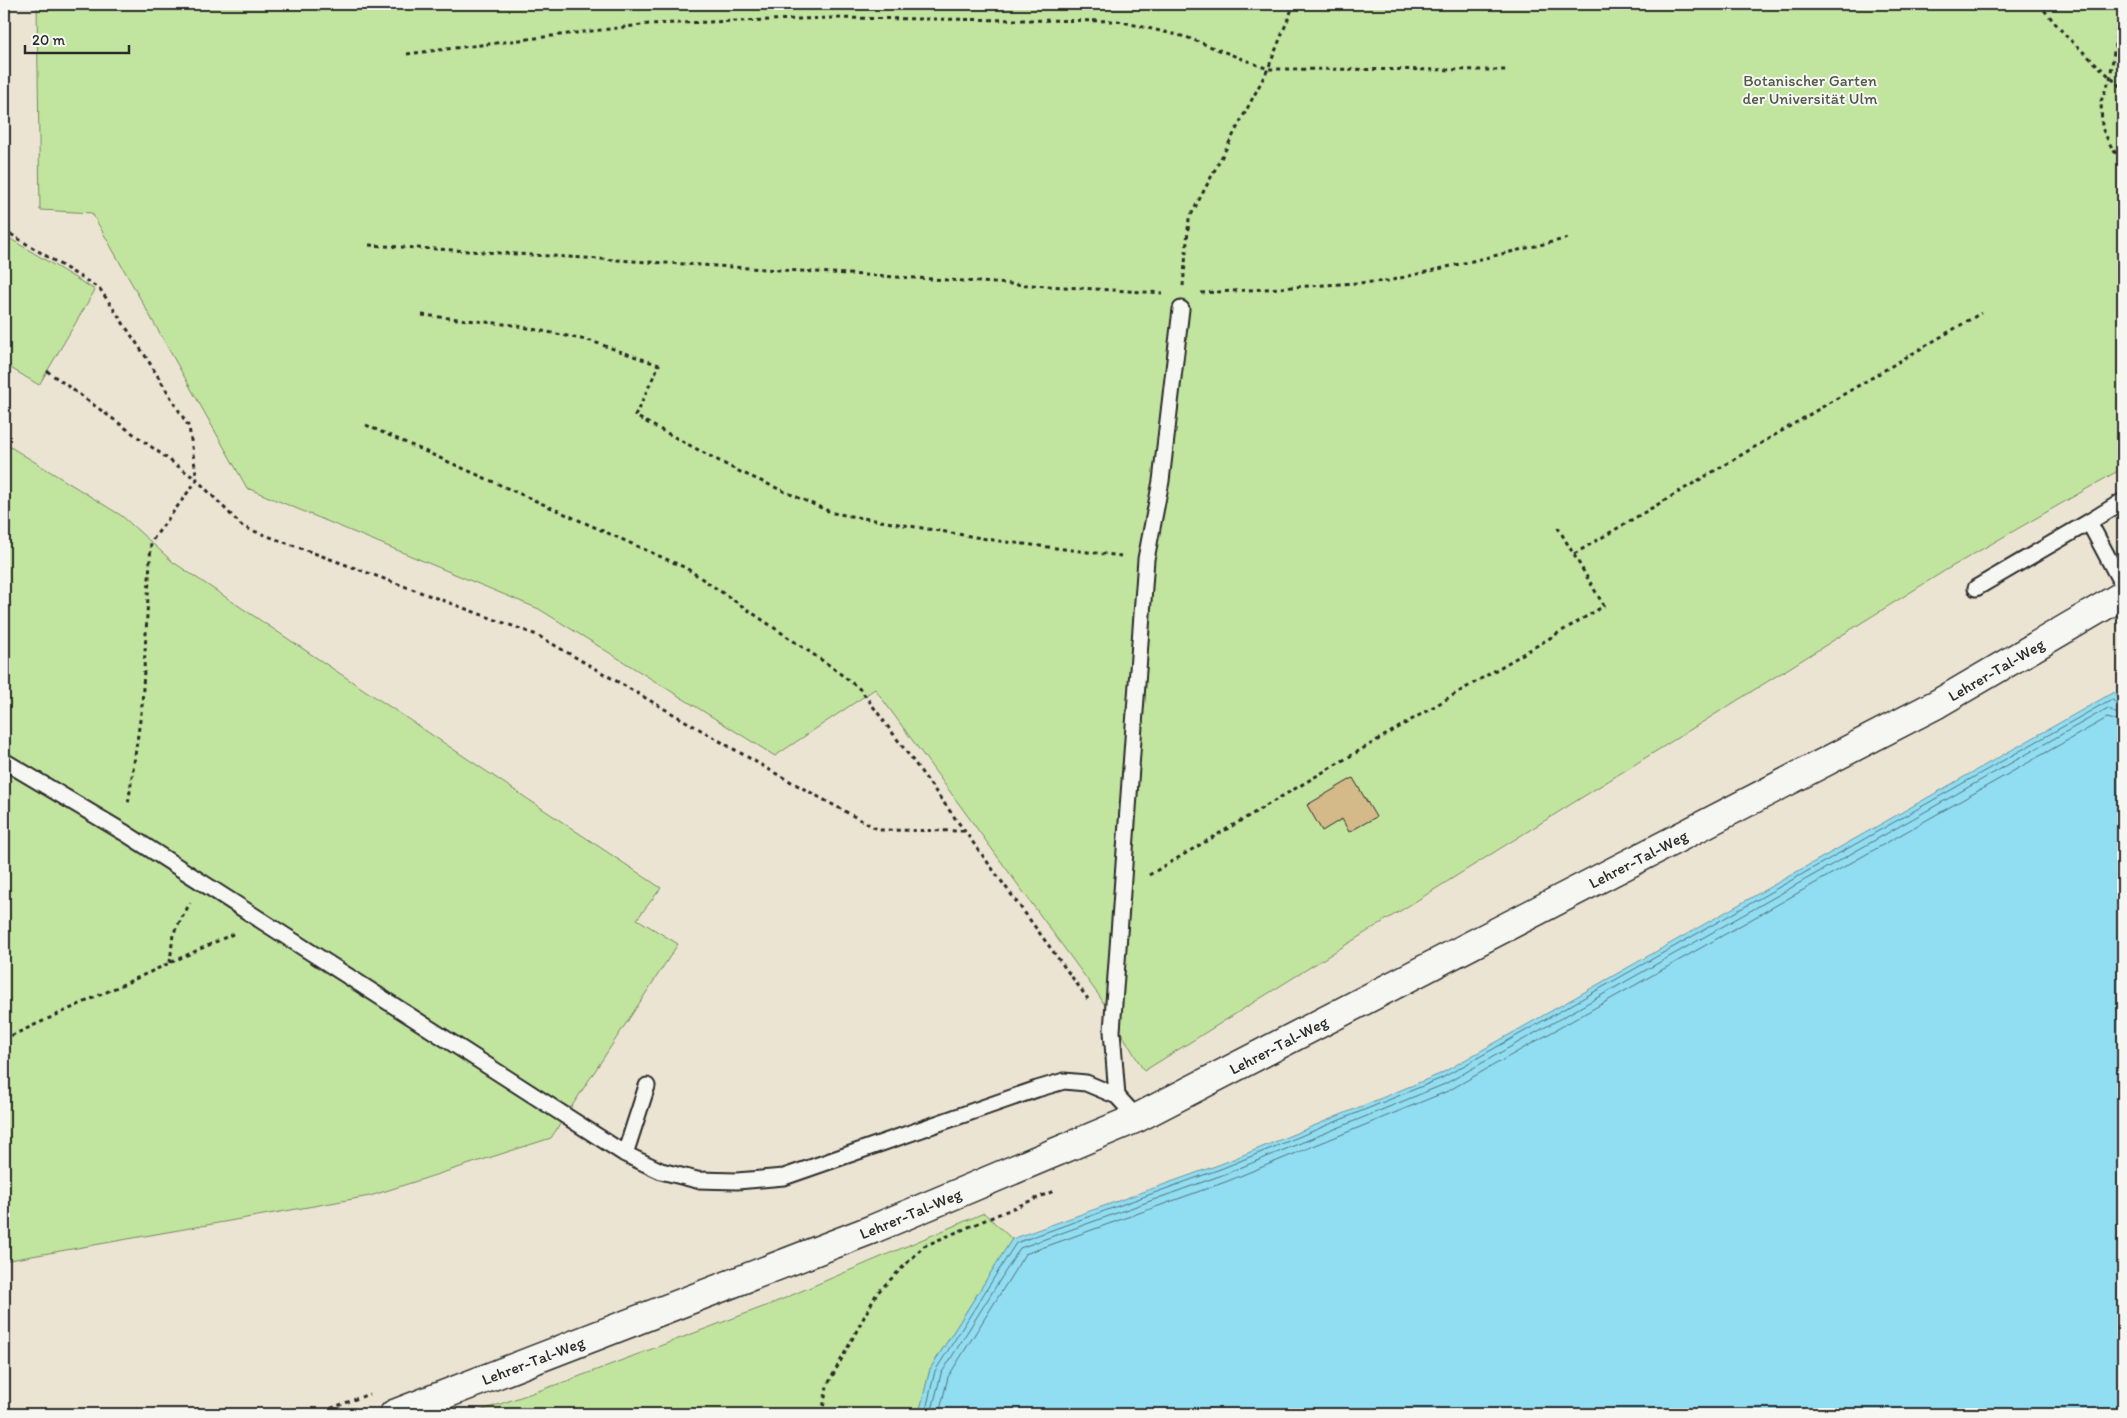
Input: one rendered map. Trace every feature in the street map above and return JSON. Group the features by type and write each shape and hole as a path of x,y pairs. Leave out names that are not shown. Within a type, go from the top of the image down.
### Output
{"street":[{"name":"Lehrer-Tal-Weg","path":"394,1414 874,1229 1137,1118 1937,704 2123,595"}],"lane":[{"path":"1117,1096 1112,1031 1146,559 1161,481 1182,302"},
{"path":"1976,588 2123,501"},
{"path":"2089,522 2123,586"},
{"path":"4,761 125,833 625,1154 661,1171 696,1180 737,1181 784,1177 1037,1088 1064,1081 1086,1083 1117,1096 1137,1118"},
{"path":"625,1154 647,1086"}],"path":[{"path":"1182,302 1189,219 1268,69 1294,4"},
{"path":"2039,4 2066,36 2110,79 2123,89"},
{"path":"2121,4 2110,79 2101,101 2102,128 2112,150 2123,160"},
{"path":"407,54 649,24 829,18 1118,21 1186,37 1268,69 1506,70"},
{"path":"4,230 100,289 146,357 189,427 197,480 151,542 142,706 125,833"},
{"path":"369,245 1182,302 1388,281 1569,238"},
{"path":"1574,554 1981,313"},
{"path":"422,316 513,325 591,341 659,365 635,416 736,470 833,513 999,541 1146,559"},
{"path":"47,371 197,480 243,527 537,635 879,830 964,831"},
{"path":"366,425 686,568 829,665 861,690 1112,1031"},
{"path":"1122,891 1604,606 1557,526"},
{"path":"170,963 173,934 202,882"},
{"path":"4,1039 262,921"},
{"path":"822,1414 827,1386 877,1292 924,1246 1062,1186"}],"green space":[{"name":"Botanischer Garten der Universität Ulm","path":"37,4 2123,4 2123,468 1946,570 1144,1071 1100,997 875,689 775,756 539,609 247,488 92,213 40,210"},
{"path":"4,235 95,290 39,385 4,364"},
{"path":"4,443 122,516 173,562 661,888 637,919 678,944 551,1138 370,1196 4,1261"},
{"path":"984,1213 1012,1239 930,1369 919,1414 471,1414 567,1381 771,1304"}],"water":[{"path":"2114,692 2123,707 2123,1414 919,1414 930,1369 1012,1239 1221,1164 1440,1074"}],"building":[{"path":"1353,778 1376,817 1349,832 1342,819 1322,831 1307,805"}]}
